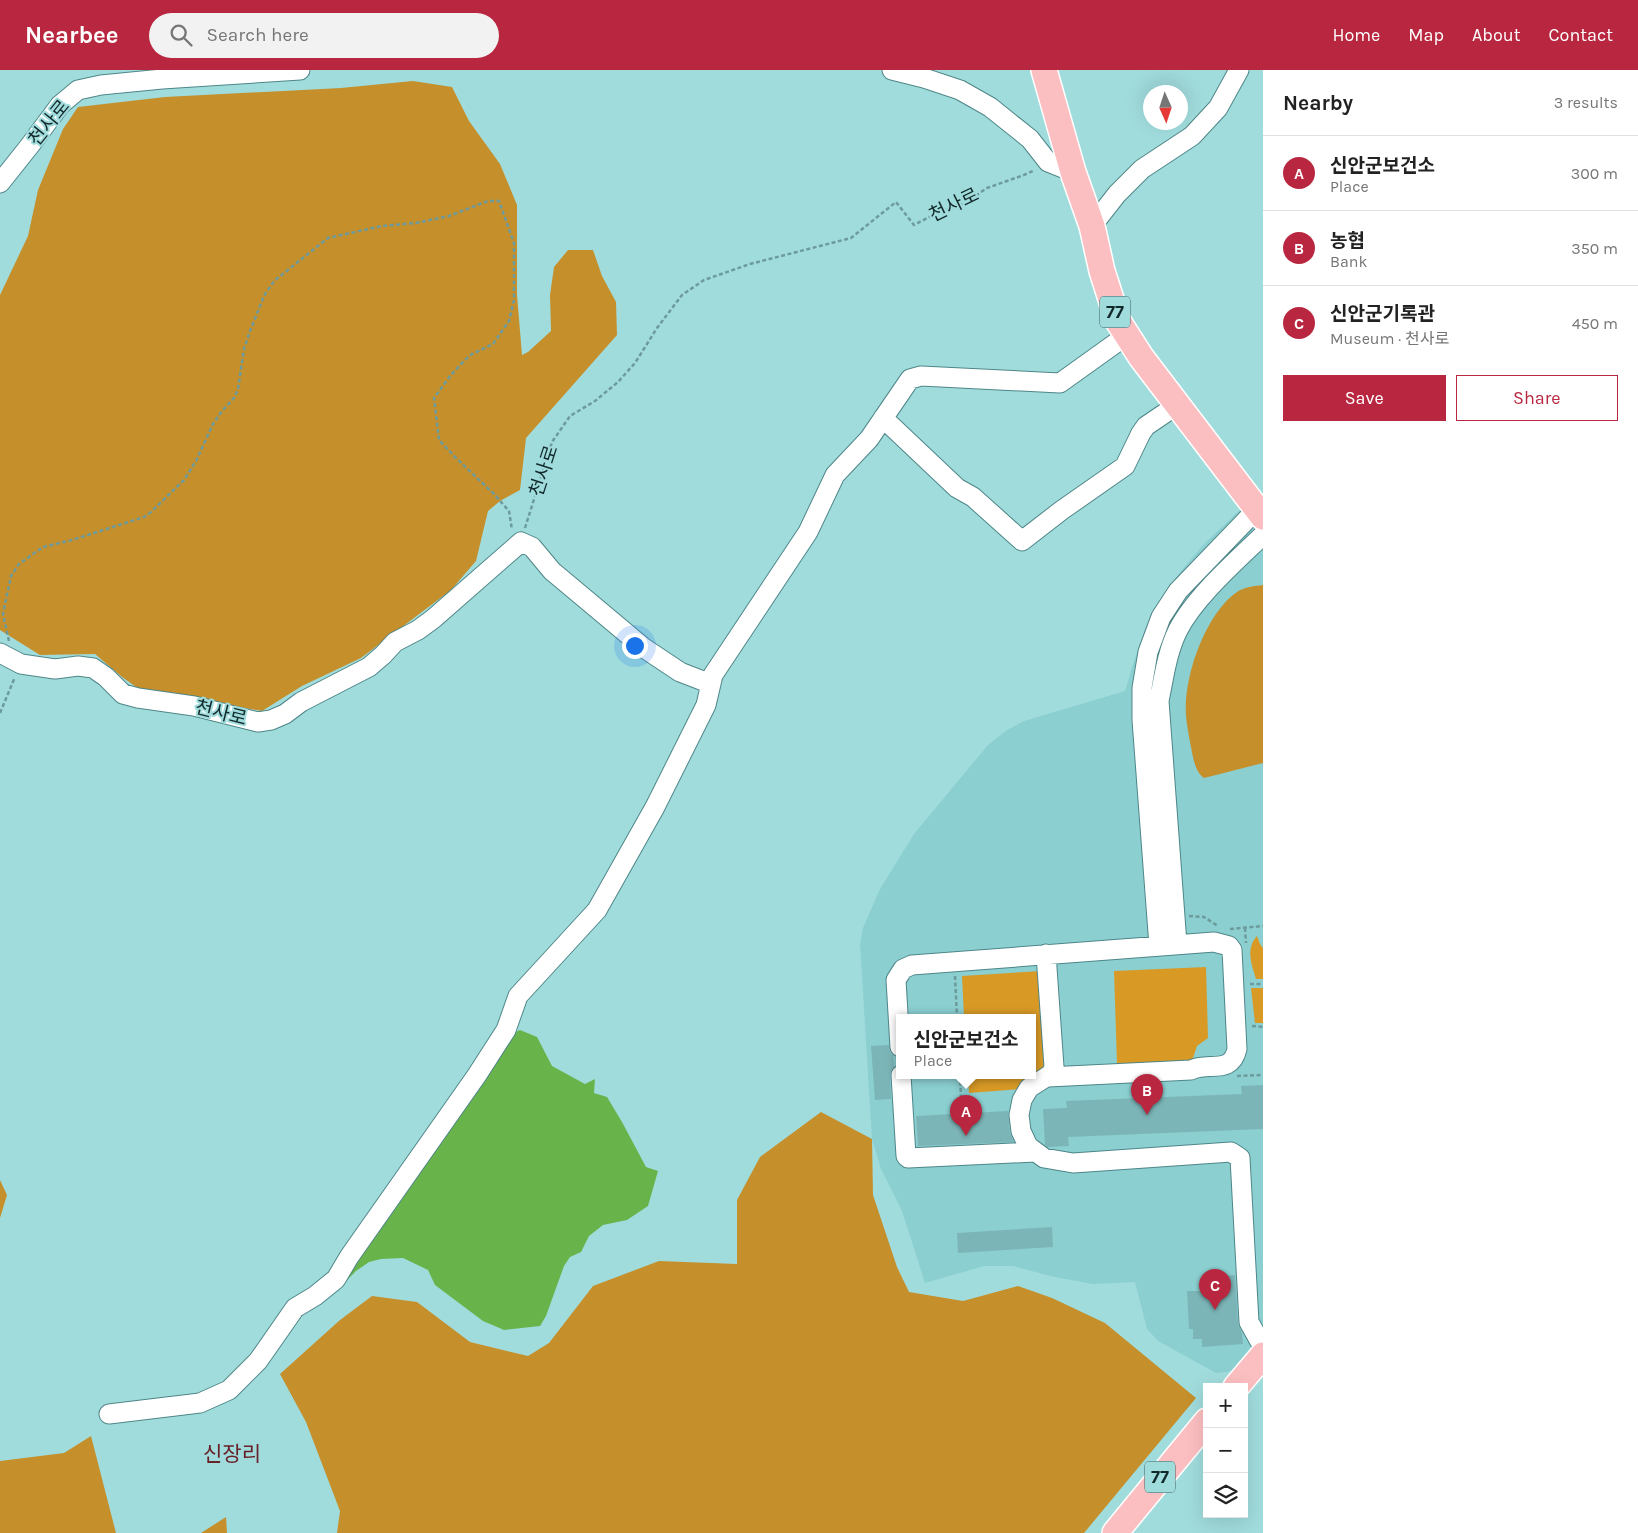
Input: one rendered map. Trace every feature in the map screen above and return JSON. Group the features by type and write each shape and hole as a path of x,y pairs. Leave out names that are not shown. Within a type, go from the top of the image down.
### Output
{"main road":[{"name":"77","path":"1044,70 1073,172 1092,226 1109,296 1118,320 1141,357 1260,513"},
{"path":"1239,1383 1263,1355"},
{"name":"77","path":"1114,1533 1203,1426"}],"street":[{"name":"천사로","path":"0,183 60,105 78,90 162,74 300,70"},
{"path":"892,70 960,90 990,107 1030,138 1048,162 1073,172"},
{"path":"1092,226 1117,194 1142,169 1192,136 1218,108 1239,70"},
{"path":"109,1414 200,1404 229,1390 258,1361 295,1308 315,1296 336,1279 349,1257 477,1075 506,1030 518,996 597,910 655,807 706,705 713,675 808,532 835,474 869,438 910,379 921,376 1060,383 1126,335"},
{"path":"883,418 957,488 973,497 1022,541 1062,510 1125,466 1146,426 1177,405"},
{"path":"1168,945 1142,720 1142,688 1148,652 1161,616 1178,591 1260,513"},
{"path":"1168,945 1159,701 1166,665 1178,630 1196,604 1263,535"},
{"name":"천사로","path":"11,659 55,668 78,666 94,668 123,694 194,706 258,722 271,720 285,714 301,702 369,667 384,655 395,642 418,630 439,614 519,543"},
{"path":"519,543 532,547 552,571 644,648 680,672 711,684"},
{"path":"898,1014 896,980 903,969 912,965 1198,942 1223,944 1229,946 1232,950 1237,1049 1233,1060 1221,1066 1196,1067 1191,1070 1048,1077"},
{"path":"1046,954 1054,1067 1052,1074 1029,1088 1022,1100 1019,1115 1021,1131 1028,1146 1044,1158 1073,1163 1232,1152 1240,1158 1249,1322 1263,1347"},
{"path":"901,1079 906,1156 908,1158 1036,1152"}],"path":[{"name":"천사로","path":"519,543 552,442 570,416 618,382 635,363 657,328 682,295 704,280 750,264 851,238 896,202 914,225 965,203 988,188 1024,175 1048,162"},
{"path":"0,713 11,659 3,614 11,576 19,564 42,547 72,540 144,517 184,480 196,461 213,424 234,398 238,390 244,349 264,296 274,281 328,238 382,226 416,223 449,216 488,201 500,201 514,243 514,300 509,321 493,344 472,354 465,360 434,398 439,440 509,511 512,529 519,543"},
{"path":"1223,944 1223,930 1263,926"},
{"path":"954,962 957,1014"},
{"path":"1250,992 1249,984 1263,984"},
{"path":"1252,1018 1252,1026"},
{"path":"960,1079 961,1098"}],"shaded area":[{"path":"413,81 452,87 469,121 500,164 517,205 517,295 522,355 528,352 551,331 550,295 554,267 568,250 593,250 602,276 616,302 617,335 526,438 520,490 500,501 488,511 476,561 451,590 361,658 302,686 262,711 139,689 95,654 40,655 0,630 0,295 28,236 38,190 63,129 78,107 165,97 341,88"},
{"path":"1245,505 1263,528 1263,1341 1236,1369 1216,1373 1158,1341 1147,1329 1135,1282 1092,1284 1050,1276 1013,1266 984,1266 925,1283 902,1211 881,1169 872,1139 860,944 863,928 880,889 914,834 988,745 1007,730 1024,721 1125,691 1146,627 1162,597 1204,544"},
{"path":"1263,585 1263,763 1204,778 1198,772 1195,764 1186,716 1188,684 1192,666 1206,631 1225,602 1240,590"},
{"path":"1257,936 1263,948 1263,979 1256,979 1250,957 1251,946"},
{"path":"1206,967 1208,1038 1197,1046 1192,1061 1117,1064 1114,971"},
{"path":"1041,971 1048,1068 1036,1077 1036,1014 964,1014 962,976"},
{"path":"1251,988 1263,988 1263,1023 1255,1023"},
{"path":"520,1030 537,1037 552,1066 585,1084 595,1079 594,1093 607,1097 646,1167 658,1171 648,1206 627,1220 603,1225 589,1236 581,1252 570,1257 564,1266 546,1316 540,1326 504,1330 483,1321 435,1285 428,1270 403,1258 381,1259 369,1262 346,1281 354,1261 509,1035"},
{"path":"968,1079 1033,1079 1020,1089 969,1093"},
{"path":"821,1112 872,1139 873,1195 897,1267 909,1292 963,1301 1018,1286 1052,1298 1105,1323 1196,1398 1084,1533 337,1533 340,1511 306,1422 280,1374 340,1320 372,1296 417,1302 470,1342 528,1356 549,1343 593,1286 659,1261 737,1264 737,1200 760,1157"},
{"path":"0,1180 7,1195 0,1218"},
{"path":"91,1436 116,1533 0,1533 0,1461 64,1453"},
{"path":"226,1517 227,1533 201,1533"}],"building":[{"path":"889,1045 890,1053 893,1055 894,1067 890,1075 891,1099 875,1100 871,1046"},
{"path":"1263,1085 1263,1129 1068,1137 1069,1146 1047,1147 1045,1145 1043,1109 1067,1108 1066,1101 1242,1094 1241,1086"},
{"path":"1008,1111 1010,1132 1014,1142 918,1146 916,1116"},
{"path":"1052,1227 1053,1247 958,1253 957,1233"},
{"path":"1235,1275 1238,1323 1242,1333 1243,1344 1202,1347 1202,1339 1193,1339 1193,1329 1189,1329 1187,1291 1202,1291 1201,1277"}],"place":[{"name":"농협","path":"1147,1115"},
{"name":"신안군보건소","path":"966,1136"},
{"name":"신안군기록관","path":"1215,1310"}],"district":[{"name":"신장리","path":"232,1454"}]}
